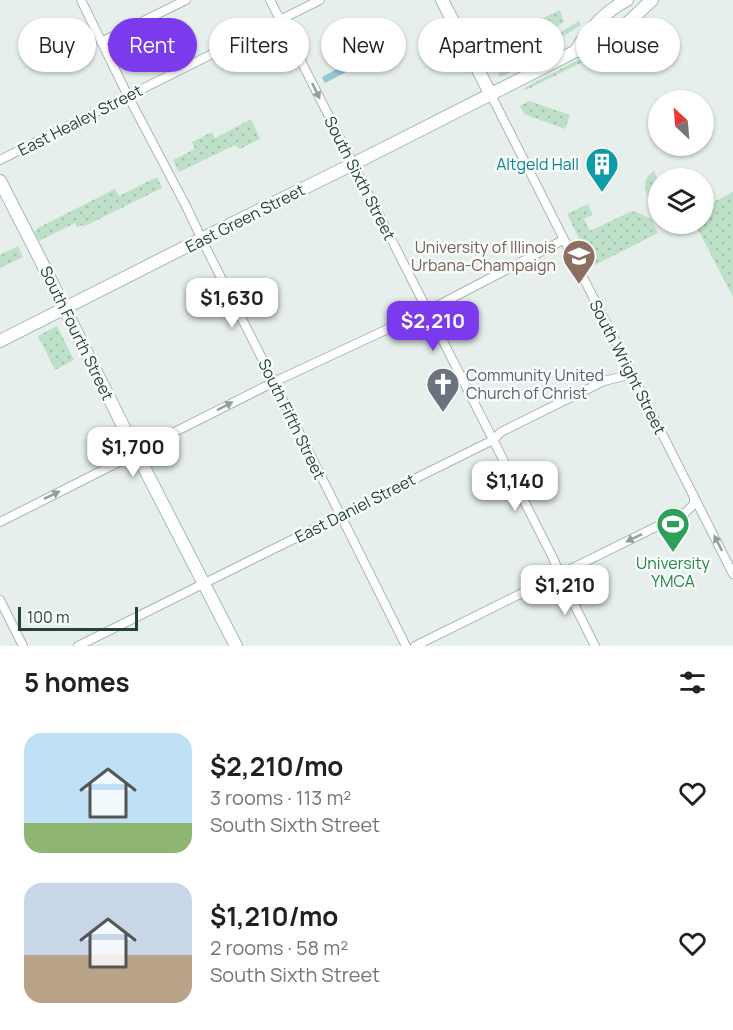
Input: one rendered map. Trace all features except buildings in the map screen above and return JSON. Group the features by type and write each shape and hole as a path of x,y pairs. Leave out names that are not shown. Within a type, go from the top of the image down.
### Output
{"street":[{"name":"South Fifth Street","path":"81,0 406,646"},
{"path":"101,42 186,0"},
{"name":"South Sixth Street","path":"270,0 279,18"},
{"name":"East Healey Street","path":"284,18 320,0"},
{"name":"South Wright Street","path":"442,0 733,574"},
{"path":"601,18 627,0"},
{"name":"East Green Street","path":"632,18 652,0"},
{"name":"East Green Street","path":"0,341 576,51"},
{"name":"East Healey Street","path":"0,160 209,56"},
{"name":"South Sixth Street","path":"306,72 553,558 595,646"},
{"name":"South Fourth Street","path":"0,181 135,452 236,646"},
{"path":"0,522 274,382 427,311 563,240"},
{"name":"East Daniel Street","path":"78,646 493,440 501,432 604,381 632,374"},
{"path":"416,646 686,512 694,504 693,495"},
{"path":"686,512 702,513"},
{"path":"0,600 23,646"}],"green space":[{"path":"560,10 563,18 543,18"},
{"path":"576,23 576,28 564,36 564,30"},
{"path":"576,61 576,65 564,71 564,67"},
{"path":"499,72 511,72 500,77"},
{"path":"555,72 563,72 526,90 524,88"},
{"path":"529,101 570,115 565,129 524,114 520,106"},
{"path":"251,119 260,139 240,149 235,145 179,172 173,160 195,149 192,142 212,132 215,138"},
{"path":"157,177 162,188 83,227 82,225 77,227 75,223 39,241 34,232 115,189 119,196"},
{"path":"648,177 648,197 645,186"},
{"path":"733,192 733,297 700,234 714,234 714,202"},
{"path":"588,204 593,215 584,219 590,231 635,211 648,218 648,234 656,234 593,266 567,214"},
{"path":"18,246 23,257 0,268 0,255"},
{"path":"57,326 74,360 55,370 38,336"}],"water":[{"path":"331,72 346,72 325,83 322,77"}],"place":[{"name":"Altgeld Hall","path":"602,193"},
{"name":"University of Illinois Urbana-Champaign","path":"579,285"},
{"name":"Community United Church of Christ","path":"443,413"},
{"name":"University YMCA","path":"673,553"}]}
